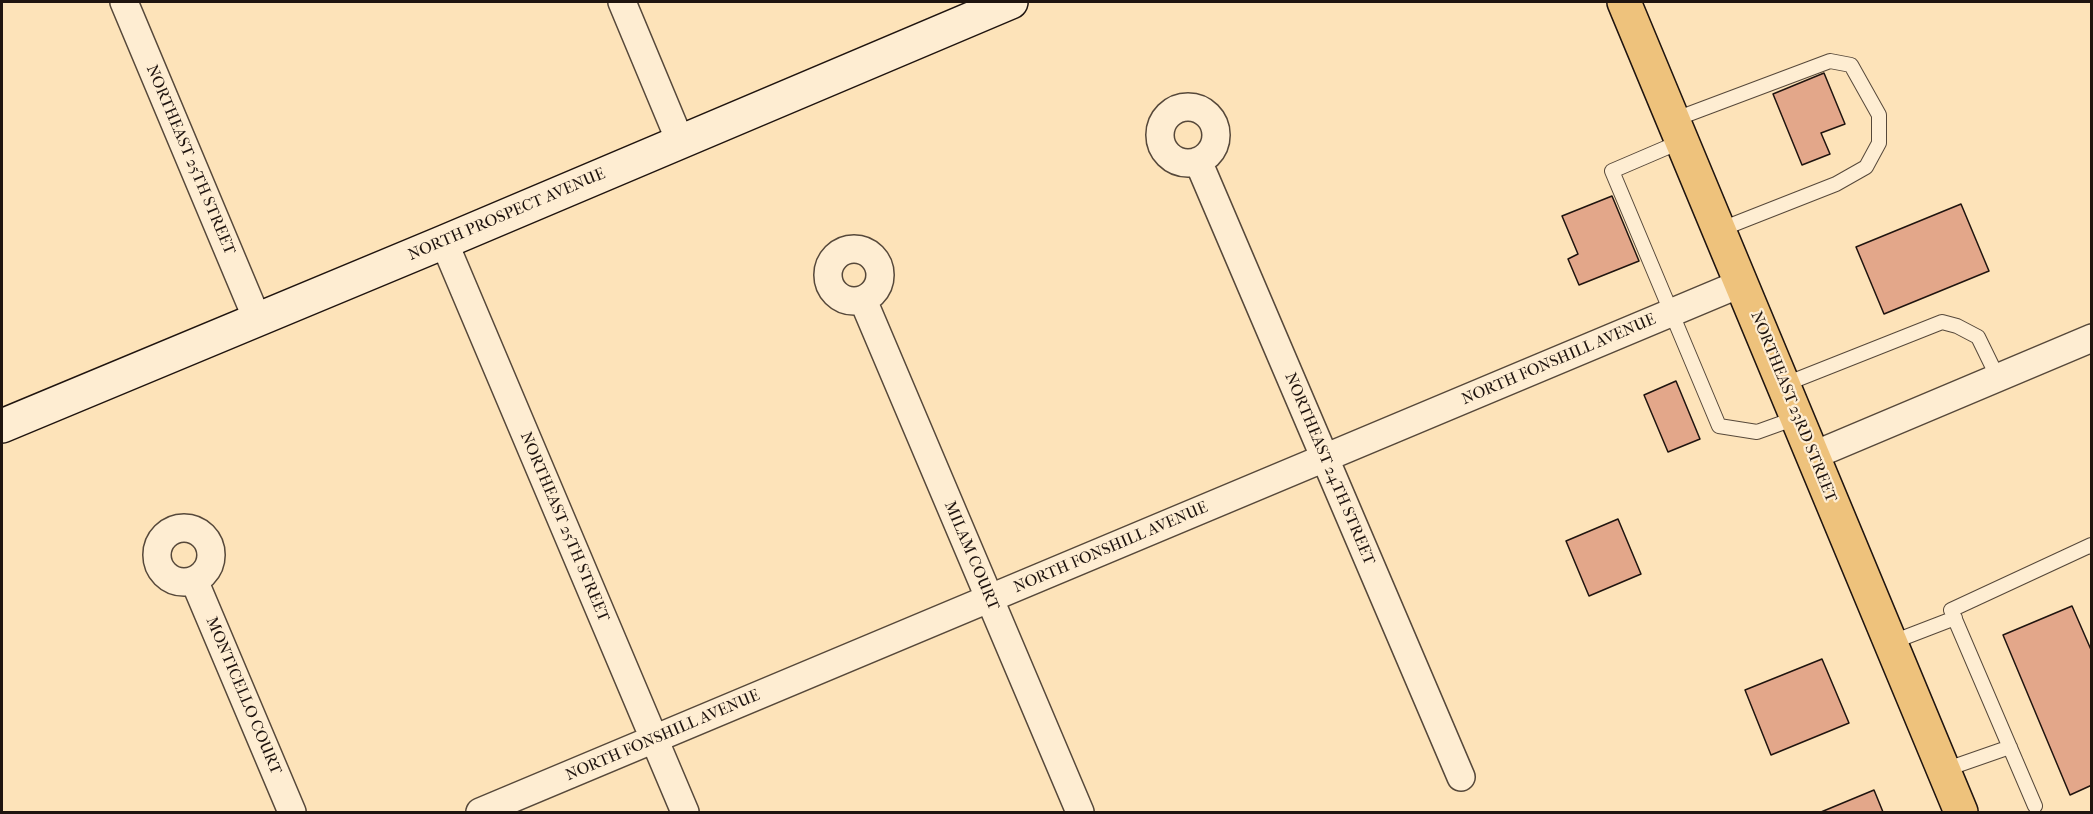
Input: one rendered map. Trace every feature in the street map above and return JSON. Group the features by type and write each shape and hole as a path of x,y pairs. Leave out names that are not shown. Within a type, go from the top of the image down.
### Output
{"main road":[{"name":"NORTHEAST 23RD STREET","path":"1624,2 1961,813"}],"street":[{"name":"NORTHEAST 25TH STREET","path":"124,2 257,320"},
{"path":"622,2 680,141"},
{"name":"NORTH PROSPECT AVENUE","path":"2,426 1011,2"},
{"name":"NORTHEAST 24TH STREET","path":"1198,161 1461,777"},
{"name":"NORTHEAST 25TH STREET","path":"444,242 685,813"},
{"name":"NORTH FONSHILL AVENUE","path":"480,813 1742,283"},
{"name":"MILAM COURT","path":"864,300 1080,813"},
{"path":"1812,456 2091,339"},
{"name":"MONTICELLO COURT","path":"194,580 292,813"}],"lane":[{"path":"1719,230 1836,184 1866,167 1879,143 1878,115 1851,65 1830,62 1678,130 1612,171 1670,314 1719,426 1757,432 1796,418"},
{"path":"1783,385 1942,322 1957,326 1978,337 1998,378"},
{"path":"2035,806 1951,610 2091,545 2091,547"},
{"path":"1890,643 1955,618"},
{"path":"1944,771 2010,747"}],"building":[{"path":"1824,73 1845,124 1821,133 1830,154 1802,165 1773,94"},
{"path":"1612,196 1639,261 1579,285 1568,259 1578,254 1562,216"},
{"path":"1961,204 1989,271 1884,314 1856,247"},
{"path":"1676,381 1700,439 1668,452 1644,395"},
{"path":"1618,519 1641,574 1589,596 1566,541"},
{"path":"2072,606 2092,652 2092,785 2070,795 2003,635"},
{"path":"1822,659 1849,723 1771,755 1745,690"},
{"path":"1874,790 1883,812 1821,812"}]}
